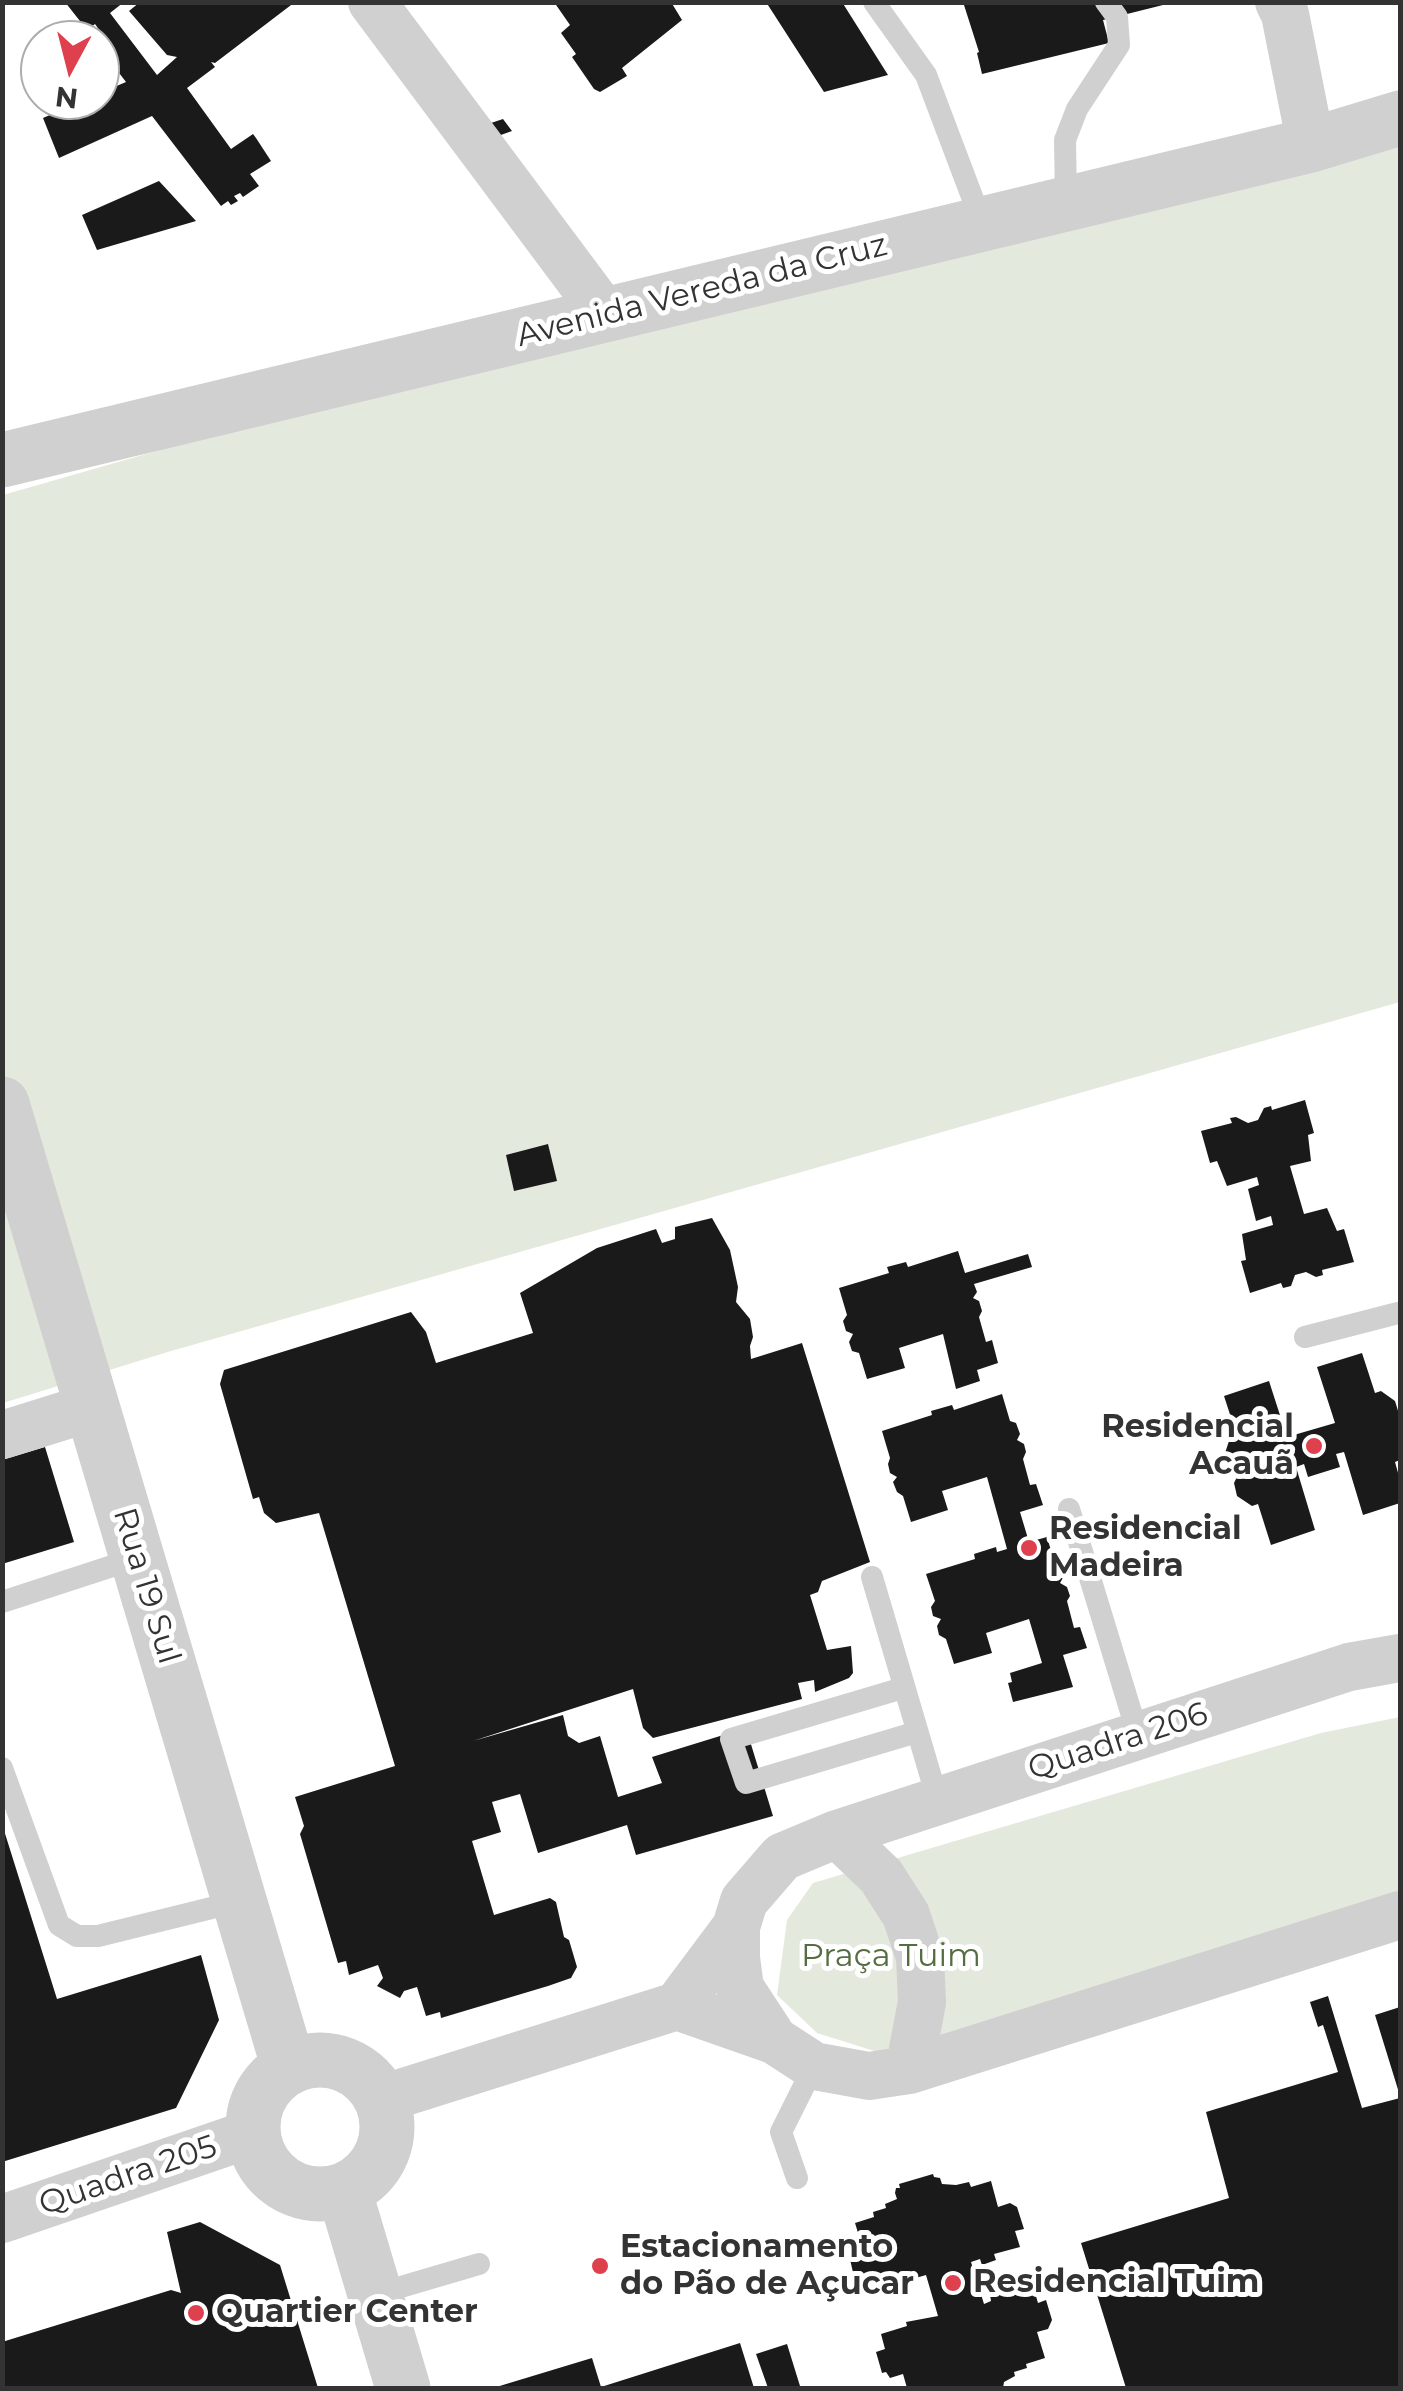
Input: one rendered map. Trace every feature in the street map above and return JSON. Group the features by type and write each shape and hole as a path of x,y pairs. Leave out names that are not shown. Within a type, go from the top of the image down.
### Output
{"street":[{"path":"372,2 605,314"},
{"path":"1279,2 1285,14 1311,145"},
{"name":"Avenida Vereda da Cruz","path":"7,455 1311,145 1400,118"},
{"name":"Rua 19 Sul","path":"2,1104 289,2068"},
{"path":"2,1435 92,1407"},
{"name":"Quadra 206","path":"677,2006 736,1927 744,1901 782,1857 838,1834 1349,1667 1400,1658"},
{"path":"838,1834 881,1876 906,1915 920,1957 922,2002 909,2070"},
{"path":"382,2099 677,2006 774,2040 814,2066 869,2076 909,2070 1400,1916"},
{"path":"736,1927 740,1988 774,2040"},
{"path":"310,2061 332,2061 352,2068 369,2081 382,2099 387,2120 386,2142 378,2163 363,2179 344,2190 304,2192 284,2184 268,2171 258,2153 254,2114 261,2095 289,2068 310,2061"},
{"name":"Quadra 205","path":"2,2219 253,2133"},
{"path":"344,2190 402,2388"}],"lane":[{"path":"874,2 926,75 982,223"},
{"path":"1066,204 1065,140 1077,109 1119,45 1117,16 1106,2"},
{"path":"1305,1338 1398,1313"},
{"path":"1069,1509 1138,1735"},
{"path":"2,1602 137,1558"},
{"path":"872,1577 938,1801"},
{"path":"903,1688 732,1739 746,1782 917,1732"},
{"path":"2,1768 59,1926 78,1936 98,1936 240,1901"},
{"path":"797,2178 782,2132 814,2066"},
{"path":"376,2294 479,2264"}],"green space":[{"path":"1400,137 1400,1002 171,1351 3,1403 3,495 167,448"},
{"name":"Praça Tuim","path":"1400,1717 1400,1891 887,2055 817,2033 777,1995 787,1920 813,1883 1321,1733"}],"building":[{"path":"65,2 124,2 110,13 115,20 79,20"},
{"path":"140,2 295,2 215,63 211,62 215,67 187,88 231,149 253,134 271,161 250,174 259,186 243,197 240,193 234,196 238,201 231,205 228,201 221,206 152,116 59,158 44,120 120,120 120,85 126,82 120,74 120,26 157,75 177,57 167,55 129,11"},
{"path":"554,2 671,2 682,20 622,68 627,76 600,92 572,57 576,54 561,33 570,25"},
{"path":"766,2 842,2 888,75 824,92"},
{"path":"1167,4 1103,20 1109,43 982,74 964,5"},
{"path":"503,119 512,131 498,136 491,123"},
{"path":"159,181 196,221 97,250 82,215"},
{"path":"1305,1100 1314,1133 1308,1135 1311,1161 1290,1166 1304,1214 1327,1208 1337,1231 1344,1229 1354,1262 1322,1270 1323,1275 1316,1277 1306,1272 1295,1275 1291,1286 1283,1288 1281,1283 1250,1293 1241,1261 1246,1260 1242,1234 1273,1225 1271,1216 1256,1221 1248,1189 1259,1185 1257,1177 1227,1186 1217,1161 1210,1163 1201,1131 1232,1123 1230,1118 1248,1123 1258,1120 1264,1108 1271,1106 1272,1110"},
{"path":"548,1144 557,1181 514,1191 506,1155"},
{"path":"712,1218 730,1250 738,1287 736,1302 750,1319 751,1359 802,1343 870,1562 822,1581 818,1592 810,1595 827,1650 851,1646 853,1673 815,1692 814,1680 798,1683 802,1699 653,1738 643,1728 633,1689 473,1741 563,1715 568,1736 579,1743 600,1736 618,1797 662,1783 652,1757 746,1728 773,1816 636,1855 627,1825 538,1853 520,1794 492,1802 501,1832 472,1841 494,1915 550,1898 556,1902 564,1937 569,1940 577,1967 571,1978 548,1986 441,2018 440,2012 426,2016 417,1987 404,1991 400,1998 377,1986 383,1978 378,1965 349,1975 346,1961 338,1963 300,1834 304,1826 295,1797 395,1766 319,1513 276,1523 264,1513 259,1497 253,1499 220,1384 224,1370 411,1312 426,1332 436,1363 533,1333 520,1293 597,1248 656,1229 662,1243 675,1239 675,1227"},
{"path":"958,1251 965,1273 1028,1254 1032,1267 974,1284 977,1292 973,1298 979,1301 982,1311 979,1317 986,1342 992,1340 998,1363 977,1370 980,1381 956,1389 943,1334 899,1348 905,1368 867,1379 859,1353 852,1351 849,1342 853,1334 846,1331 843,1321 847,1315 839,1288 889,1273 887,1267 906,1262 908,1267"},
{"name":"Residencial Acauã","path":"1362,1353 1375,1393 1381,1391 1395,1401 1399,1414 1400,1460 1395,1462 1400,1503 1363,1515 1344,1452 1336,1454 1340,1467 1308,1477 1304,1464 1296,1467 1315,1530 1271,1545 1258,1504 1252,1506 1237,1496 1233,1468 1225,1453 1230,1438 1237,1436 1224,1396 1269,1381 1287,1437 1335,1423 1317,1367"},
{"name":"Residencial Madeira","path":"1002,1394 1010,1421 1016,1423 1020,1434 1017,1440 1024,1444 1023,1459 1030,1485 1036,1484 1043,1505 1020,1512 1029,1542 1047,1537 1055,1564 1064,1576 1060,1583 1067,1587 1070,1596 1067,1601 1074,1628 1080,1627 1087,1648 1063,1655 1073,1687 1013,1702 1008,1683 1012,1682 1010,1673 1042,1663 1029,1619 986,1633 992,1653 954,1664 946,1639 939,1635 937,1626 941,1619 933,1616 931,1607 935,1601 926,1574 975,1559 974,1554 996,1547 997,1552 1007,1549 987,1477 942,1491 948,1510 911,1522 903,1496 893,1482 897,1477 890,1473 882,1431 932,1415 931,1411 952,1405 954,1410"},
{"path":"45,1447 74,1542 2,1564 2,1460"},
{"path":"2,1824 57,1999 201,1955 219,2020 176,2108 2,2162"},
{"path":"1328,1996 1362,2108 1400,2098 1400,2388 1126,2388 1081,2243 1229,2198 1206,2112 1338,2072 1323,2025 1318,2027 1310,2002"},
{"path":"1400,2007 1400,2096 1375,2015"},
{"name":"Residencial Tuim","path":"933,2174 942,2184 969,2182 971,2187 991,2181 998,2207 1010,2203 1017,2207 1024,2229 1015,2231 1020,2247 994,2254 996,2260 982,2265 980,2259 971,2262 984,2304 991,2301 990,2295 1033,2286 1038,2303 1046,2300 1052,2320 1048,2329 1037,2332 1045,2358 1014,2372 1015,2376 1004,2382 1003,2388 907,2388 903,2374 890,2378 882,2373 876,2352 885,2349 881,2334 907,2326 906,2322 938,2316 926,2275 909,2280 911,2286 897,2290 895,2285 868,2293 863,2278 855,2281 849,2255 863,2249 855,2223 874,2217 873,2212 897,2199 899,2184"},
{"name":"Quartier Center","path":"200,2222 280,2265 318,2388 2,2388 2,2342 171,2290 181,2293 167,2232"},
{"path":"740,2343 754,2388 493,2388 592,2358 601,2387"},
{"path":"787,2344 800,2386 768,2388 756,2354"}],"place":[{"name":"Residencial Acauã","path":"1314,1446"},
{"name":"Residencial Madeira","path":"1029,1548"},
{"name":"Estacionamento do Pão de Açucar","path":"600,2266"},
{"name":"Residencial Tuim","path":"953,2283"},
{"name":"Quartier Center","path":"196,2313"}]}
